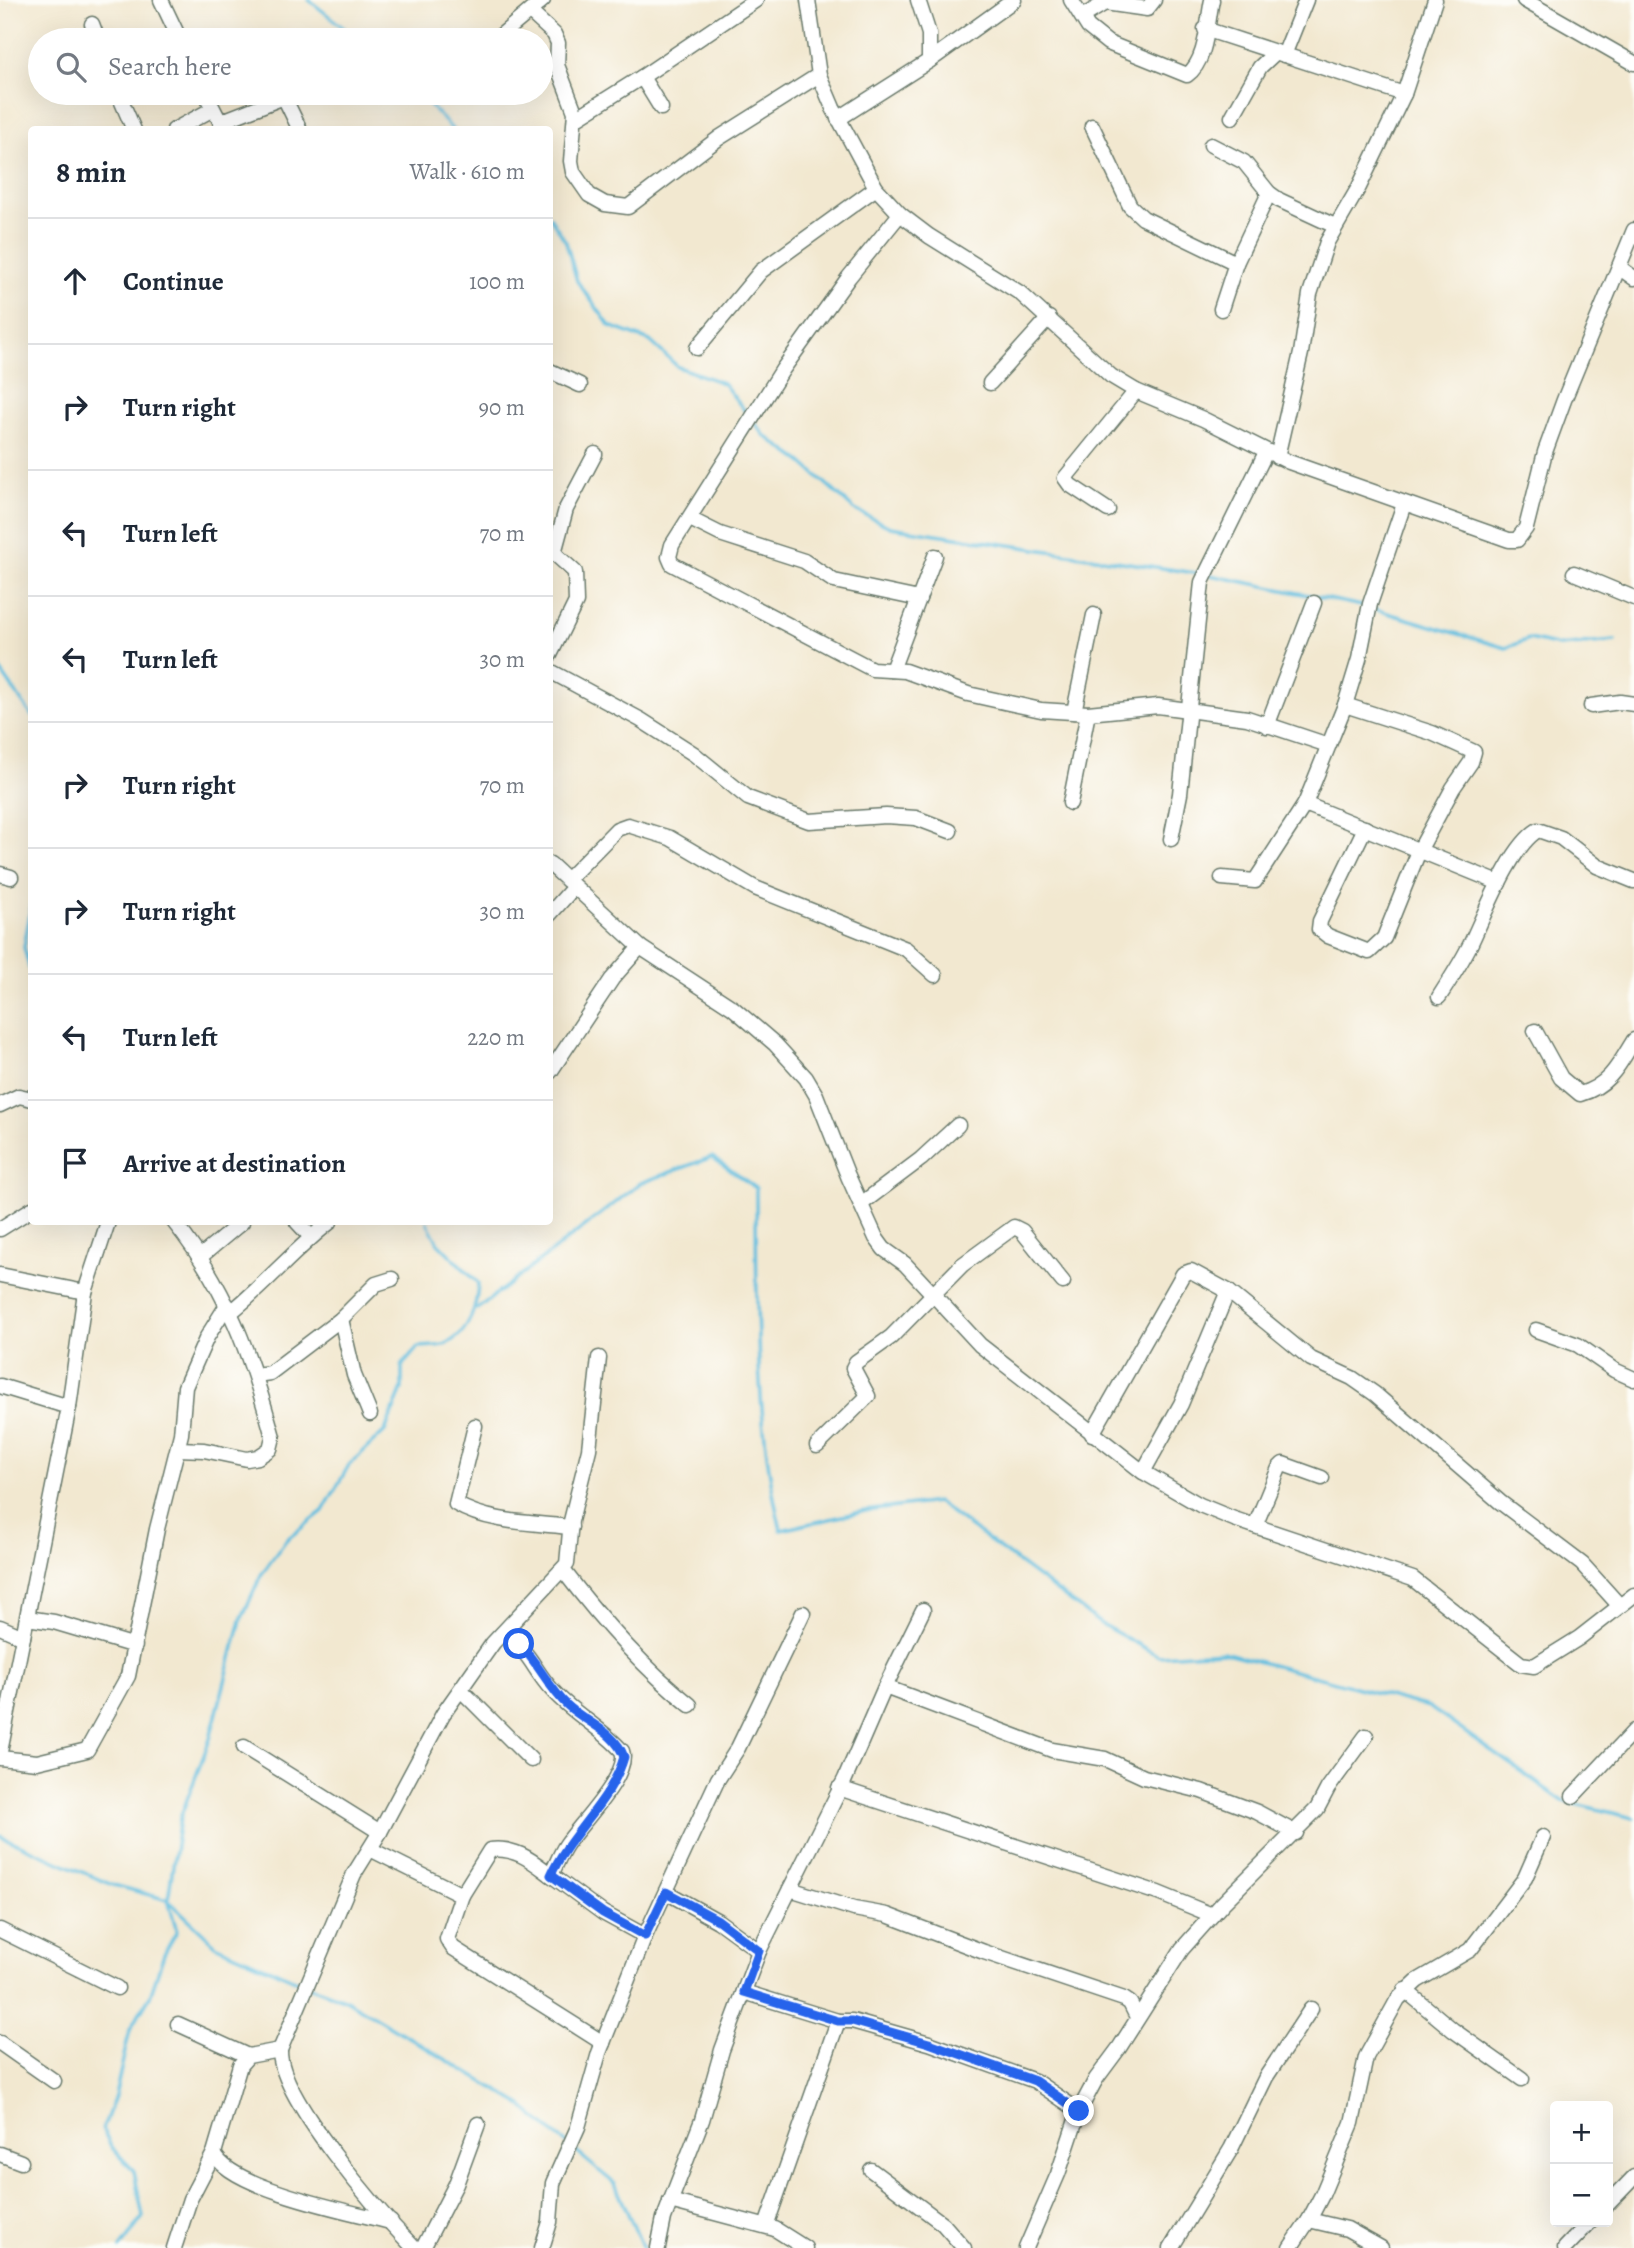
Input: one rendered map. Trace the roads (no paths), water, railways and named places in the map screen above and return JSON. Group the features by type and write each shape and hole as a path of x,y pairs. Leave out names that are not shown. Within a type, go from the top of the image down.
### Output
{"street":[{"path":"161,0 174,28"},
{"path":"510,28 543,0"},
{"path":"575,119 756,0"},
{"path":"808,0 819,75 838,119 876,188 900,214 929,236 1020,293 1111,376 1136,391 1203,419 1271,454 1508,540 1521,537 1550,439 1634,230"},
{"path":"918,0 929,34 929,61"},
{"path":"838,119 929,61 1014,0"},
{"path":"1071,0 1088,27 1108,43 1187,75 1193,70 1203,50 1212,0"},
{"path":"1082,17 1105,3 1147,9 1154,0"},
{"path":"1231,117 1260,67 1280,53 1306,0"},
{"path":"1171,839 1181,794 1202,582 1271,454 1301,353 1310,294 1335,226 1359,187 1404,94 1435,0"},
{"path":"1524,0 1634,63"},
{"path":"530,12 547,28"},
{"path":"92,24 94,28"},
{"path":"1205,29 1404,94"},
{"path":"553,33 557,65 575,119 571,161 573,172 589,195 605,204 628,207 719,138 819,75"},
{"path":"642,76 661,108"},
{"path":"123,105 132,126"},
{"path":"192,126 220,120 262,105"},
{"path":"288,105 298,126"},
{"path":"1092,126 1130,206 1143,218 1236,263"},
{"path":"1211,145 1244,162 1269,194 1335,226"},
{"path":"697,348 761,271 876,188"},
{"path":"1221,309 1236,263 1269,194"},
{"path":"900,214 849,277 783,369 672,545 669,557 672,564 860,665 915,673 992,700 1041,710 1081,713 1143,705 1189,709 1247,718 1328,745"},
{"path":"1620,268 1634,278"},
{"path":"990,383 1049,318"},
{"path":"553,372 580,385"},
{"path":"1108,510 1070,485 1065,478 1136,391"},
{"path":"553,649 576,602 575,572 554,552 566,509 595,454"},
{"path":"1222,878 1255,881 1305,804 1345,705 1359,659 1370,604 1404,504"},
{"path":"690,519 720,534 804,561 834,581 919,600"},
{"path":"892,670 935,556"},
{"path":"1574,573 1634,598"},
{"path":"1267,726 1314,603"},
{"path":"1070,803 1094,615"},
{"path":"553,673 641,720 694,754 748,798 809,821 886,816 916,818 950,831"},
{"path":"1591,706 1620,702 1634,704"},
{"path":"1345,705 1432,733 1474,752 1471,762 1453,788 1419,852 1384,938 1369,952 1360,951 1319,929 1320,921 1365,828"},
{"path":"1305,804 1499,883"},
{"path":"553,910 571,883 617,829 628,825 670,838 755,888 906,949 935,975"},
{"path":"1439,997 1469,948 1499,883 1529,835 1538,830 1561,838 1597,866 1634,881"},
{"path":"553,867 640,947 733,1008 775,1044 806,1078 816,1095 861,1204 884,1249 905,1264 979,1345 1143,1472 1200,1505 1413,1579 1521,1664 1534,1666 1550,1657 1634,1595"},
{"path":"553,1068 612,979 640,947"},
{"path":"1535,1031 1561,1078 1580,1094 1617,1073 1634,1040"},
{"path":"0,1105 19,1097 28,1098"},
{"path":"861,1204 911,1167 958,1125"},
{"path":"0,1229 28,1212"},
{"path":"0,1752 69,1407 85,1292 107,1225"},
{"path":"176,1225 200,1257 229,1308 256,1375 273,1437 270,1450 258,1457 178,1449"},
{"path":"200,1257 238,1225"},
{"path":"300,1225 311,1237"},
{"path":"0,1758 37,1762 87,1751 128,1676 158,1529 178,1449 188,1378 229,1308 265,1285 326,1225"},
{"path":"817,1446 868,1396 853,1368 856,1362 891,1337 962,1265 1014,1227 1022,1231 1063,1282"},
{"path":"1091,1434 1183,1274 1191,1271 1227,1291 1311,1359 1352,1378 1376,1394 1500,1502 1582,1564 1619,1605"},
{"path":"0,1275 85,1292"},
{"path":"256,1375 271,1373 341,1319 376,1284 392,1279"},
{"path":"1143,1472 1181,1404 1227,1291"},
{"path":"341,1319 354,1375 370,1414"},
{"path":"1536,1330 1578,1345 1614,1370 1634,1379"},
{"path":"414,2248 315,2125 285,2077 279,2063 280,2050 354,1874 380,1832 443,1714 502,1634 563,1570 570,1553 571,1527 589,1449 599,1359"},
{"path":"0,1386 69,1407"},
{"path":"475,1426 456,1504 466,1510 503,1519 571,1527"},
{"path":"1255,1526 1283,1464 1322,1478"},
{"path":"563,1570 604,1624 690,1705"},
{"path":"658,2248 670,2201 702,2120 759,1951 923,1609"},
{"path":"542,2248 550,2222 553,2183 578,2127 603,2043 645,1936 718,1779 738,1748 803,1613"},
{"path":"27,1618 54,1622 135,1646"},
{"path":"0,1627 23,1637"},
{"path":"502,1634 526,1650 551,1690 575,1712 604,1730 624,1757 592,1815 567,1844 551,1875"},
{"path":"884,1687 1052,1749 1105,1759 1143,1777 1201,1791 1257,1812 1296,1833"},
{"path":"462,1691 531,1760"},
{"path":"1573,1796 1634,1731"},
{"path":"1026,2248 1058,2174 1079,2111 1096,2079 1182,1949 1212,1915 1317,1810 1328,1788 1366,1736"},
{"path":"244,1747 380,1832"},
{"path":"839,1788 1157,1893 1212,1915"},
{"path":"1290,2248 1310,2220 1352,2123 1366,2057 1405,1990 1470,1950 1525,1878 1543,1837"},
{"path":"603,2043 453,1948 447,1939 462,1895 490,1850 507,1848 520,1853 603,1913 645,1936"},
{"path":"370,1849 462,1895"},
{"path":"790,1889 854,1909 887,1915 984,1952 1124,1999 1137,2017"},
{"path":"666,1892 718,1920 759,1951"},
{"path":"0,1930 117,1988"},
{"path":"1405,1990 1436,2017 1522,2079"},
{"path":"744,1992 838,2021 852,2021 929,2043 1035,2081 1079,2111"},
{"path":"1171,2248 1231,2149 1266,2077 1311,2009"},
{"path":"766,2227 838,2021"},
{"path":"178,2024 248,2056 280,2050"},
{"path":"0,2043 54,2081"},
{"path":"174,2248 190,2199 215,2153 236,2073 248,2056"},
{"path":"423,2248 456,2184 478,2124"},
{"path":"215,2153 225,2168 283,2194 391,2222"},
{"path":"0,2154 21,2162"},
{"path":"871,2169 943,2224 964,2248"},
{"path":"1613,2199 1634,2178"},
{"path":"670,2201 766,2227 805,2248"},
{"path":"1310,2220 1347,2229 1381,2248"},
{"path":"1565,2248 1585,2227"}],"waterway":[{"path":"309,0 344,28"},
{"path":"429,105 449,126"},
{"path":"553,222 566,242 577,281 610,326 650,341 678,367 723,383 749,416"},
{"path":"754,422 765,436 802,462 855,510 890,527 1202,574"},
{"path":"1210,575 1367,607"},
{"path":"1374,609 1506,648 1529,639 1559,646 1615,641"},
{"path":"0,670 28,710"},
{"path":"28,924 24,947 28,963"},
{"path":"477,1309 641,1183 712,1157 756,1188 761,1403 772,1488 781,1530 865,1511 937,1502 1101,1624 1159,1656 1223,1652 1429,1707 1563,1801 1634,1818"},
{"path":"120,2248 143,2217 134,2171 111,2147 103,2129 115,2096 130,2029 150,1996 164,1954 177,1931 168,1900 180,1818 210,1739 241,1620 261,1575 286,1540 323,1511 349,1465 385,1431 402,1389 402,1366 418,1347 443,1345 454,1339 466,1326 474,1309 478,1283 438,1243 429,1225"},
{"path":"0,1836 110,1884 168,1900 217,1946 302,1983"},
{"path":"309,1986 346,2000 517,2102 567,2144"},
{"path":"573,2149 615,2184 643,2248"}]}
